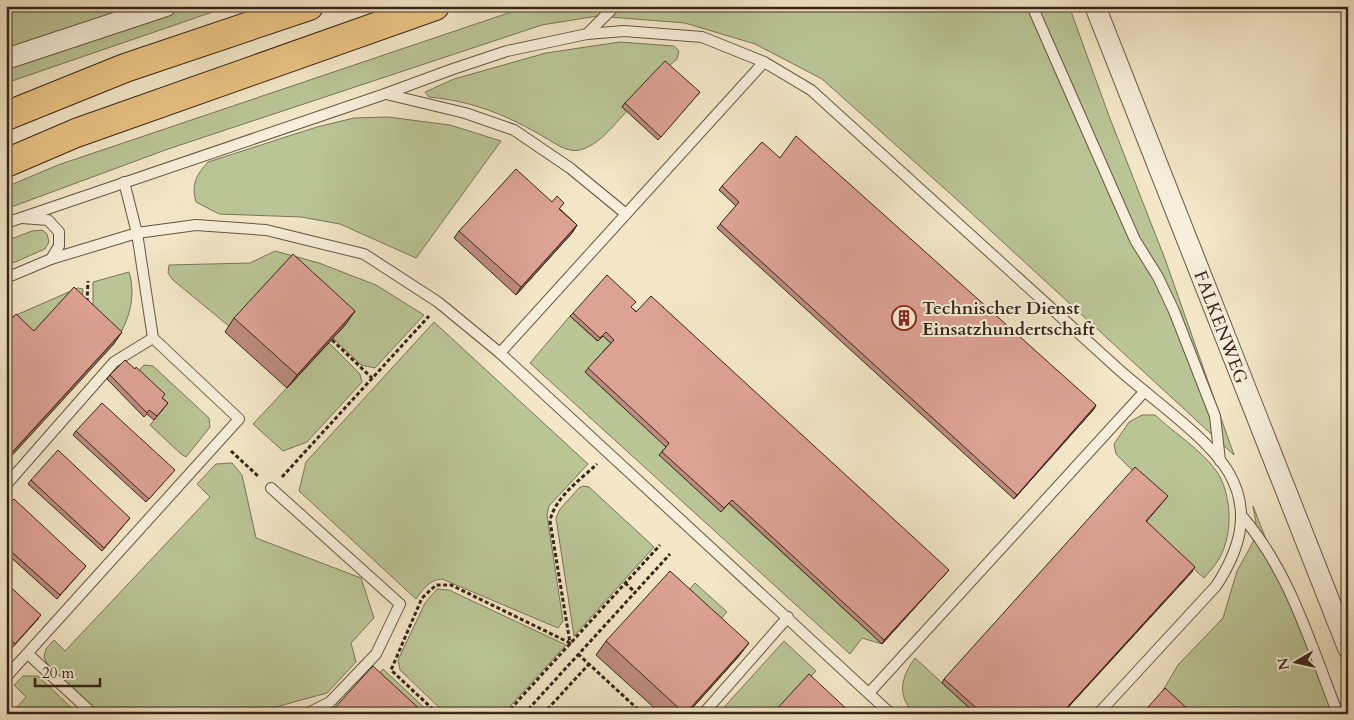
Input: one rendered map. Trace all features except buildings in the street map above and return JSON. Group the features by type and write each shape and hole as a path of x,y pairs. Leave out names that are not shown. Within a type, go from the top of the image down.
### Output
{"highway":[{"path":"6,116 124,68 309,6"},
{"path":"6,163 76,133 435,6"}],"street":[{"path":"6,59 166,6"},
{"name":"FALKENWEG","path":"1095,6 1348,648"}],"lane":[{"path":"587,34 615,6"},
{"path":"1032,6 1135,240 1158,277 1174,311 1214,416 1220,461"},
{"path":"6,223 18,217 385,94 507,51 587,34 624,31 702,37 764,62 812,90 1144,392 1203,442 1220,461 1234,484 1241,515 1238,546 1229,566 1216,586 1098,714"},
{"path":"500,353 764,62"},
{"path":"385,94 465,113 514,130 570,168 626,214"},
{"path":"6,677 239,418 152,338 137,233 124,182"},
{"path":"18,217 48,220 58,232 59,246 51,259"},
{"path":"6,278 51,259 137,233 196,225 266,230 364,254 438,302 500,353 891,714"},
{"path":"6,485 114,362 152,338"},
{"path":"868,693 1144,392"},
{"path":"271,488 400,604 376,654 330,702 306,714"},
{"path":"1241,515 1260,537 1276,564 1291,596 1338,714"},
{"path":"703,714 788,617"},
{"path":"28,654 92,714"}],"path":[{"path":"87,307 88,281"},
{"path":"219,441 271,488 430,315"},
{"path":"332,340 372,378"},
{"path":"570,643 550,521 552,510 558,502 597,464"},
{"path":"506,714 660,545"},
{"path":"524,714 670,554"},
{"path":"625,583 635,592"},
{"path":"438,714 391,670 422,598 436,585 450,585 570,643"},
{"path":"578,654 643,714"},
{"path":"544,714 589,664"}],"green space":[{"path":"6,6 230,6 6,83"},
{"path":"529,6 1069,6 1109,116 1165,259 1234,455 954,197 822,79 755,44 685,23 597,16 542,25 168,149 6,209 6,187 58,165"},
{"path":"620,42 674,46 679,51 677,59 622,107 627,111 606,134 594,144 580,150 575,151 561,147 530,129 489,110 460,102 429,97 425,92 454,79 546,53"},
{"path":"388,117 450,125 501,141 416,258 340,224 301,217 219,214 196,202 194,185 200,171 208,162 317,127 354,118"},
{"path":"42,230 47,234 49,242 45,249 6,266 6,241 32,231"},
{"path":"275,251 319,263 376,285 424,315 375,368 361,365 333,338 230,327 173,280 168,273 169,265 250,263"},
{"path":"129,272 132,291 130,310 127,320 113,345 85,320 93,309 93,282"},
{"path":"78,288 83,289 82,304 25,345 6,326 7,319"},
{"path":"570,316 597,341 603,336 611,343 585,372 882,644 862,638 850,654 530,363"},
{"path":"434,322 588,464 549,506 547,515 563,621 558,628 442,579 430,583 416,599 299,491 306,462"},
{"path":"329,343 360,374 362,382 307,442 283,451 253,424"},
{"path":"144,365 153,366 209,418 210,427 186,457 150,425 165,407 136,374"},
{"path":"1142,415 1155,415 1204,456 1222,481 1226,492 1229,514 1227,537 1218,560 1204,578 1143,525 1133,471 1116,454 1114,444 1129,422"},
{"path":"232,463 242,475 256,538 361,578 374,618 351,643 356,662 327,693 272,708 267,714 100,714 48,666 44,657 46,649 54,640 65,651 210,497 197,484 216,464"},
{"path":"583,486 589,487 654,547 574,636 556,518 560,509"},
{"path":"1253,506 1334,714 1186,714 1162,692 1178,665 1223,618 1237,571 1253,542 1256,523"},
{"path":"695,583 727,612 720,620 688,591"},
{"path":"437,589 449,590 566,645 503,714 446,714 400,670 398,660 425,603"},
{"path":"784,641 816,671 775,714 718,714"},
{"path":"915,658 976,714 915,714 905,700 903,686 906,672"},
{"path":"383,669 431,714 401,714 369,685"},
{"path":"23,676 38,676 78,714 11,714 26,697 14,685"}],"place":[{"name":"Technischer Dienst Einsatzhundertschaft","path":"904,318"}]}
